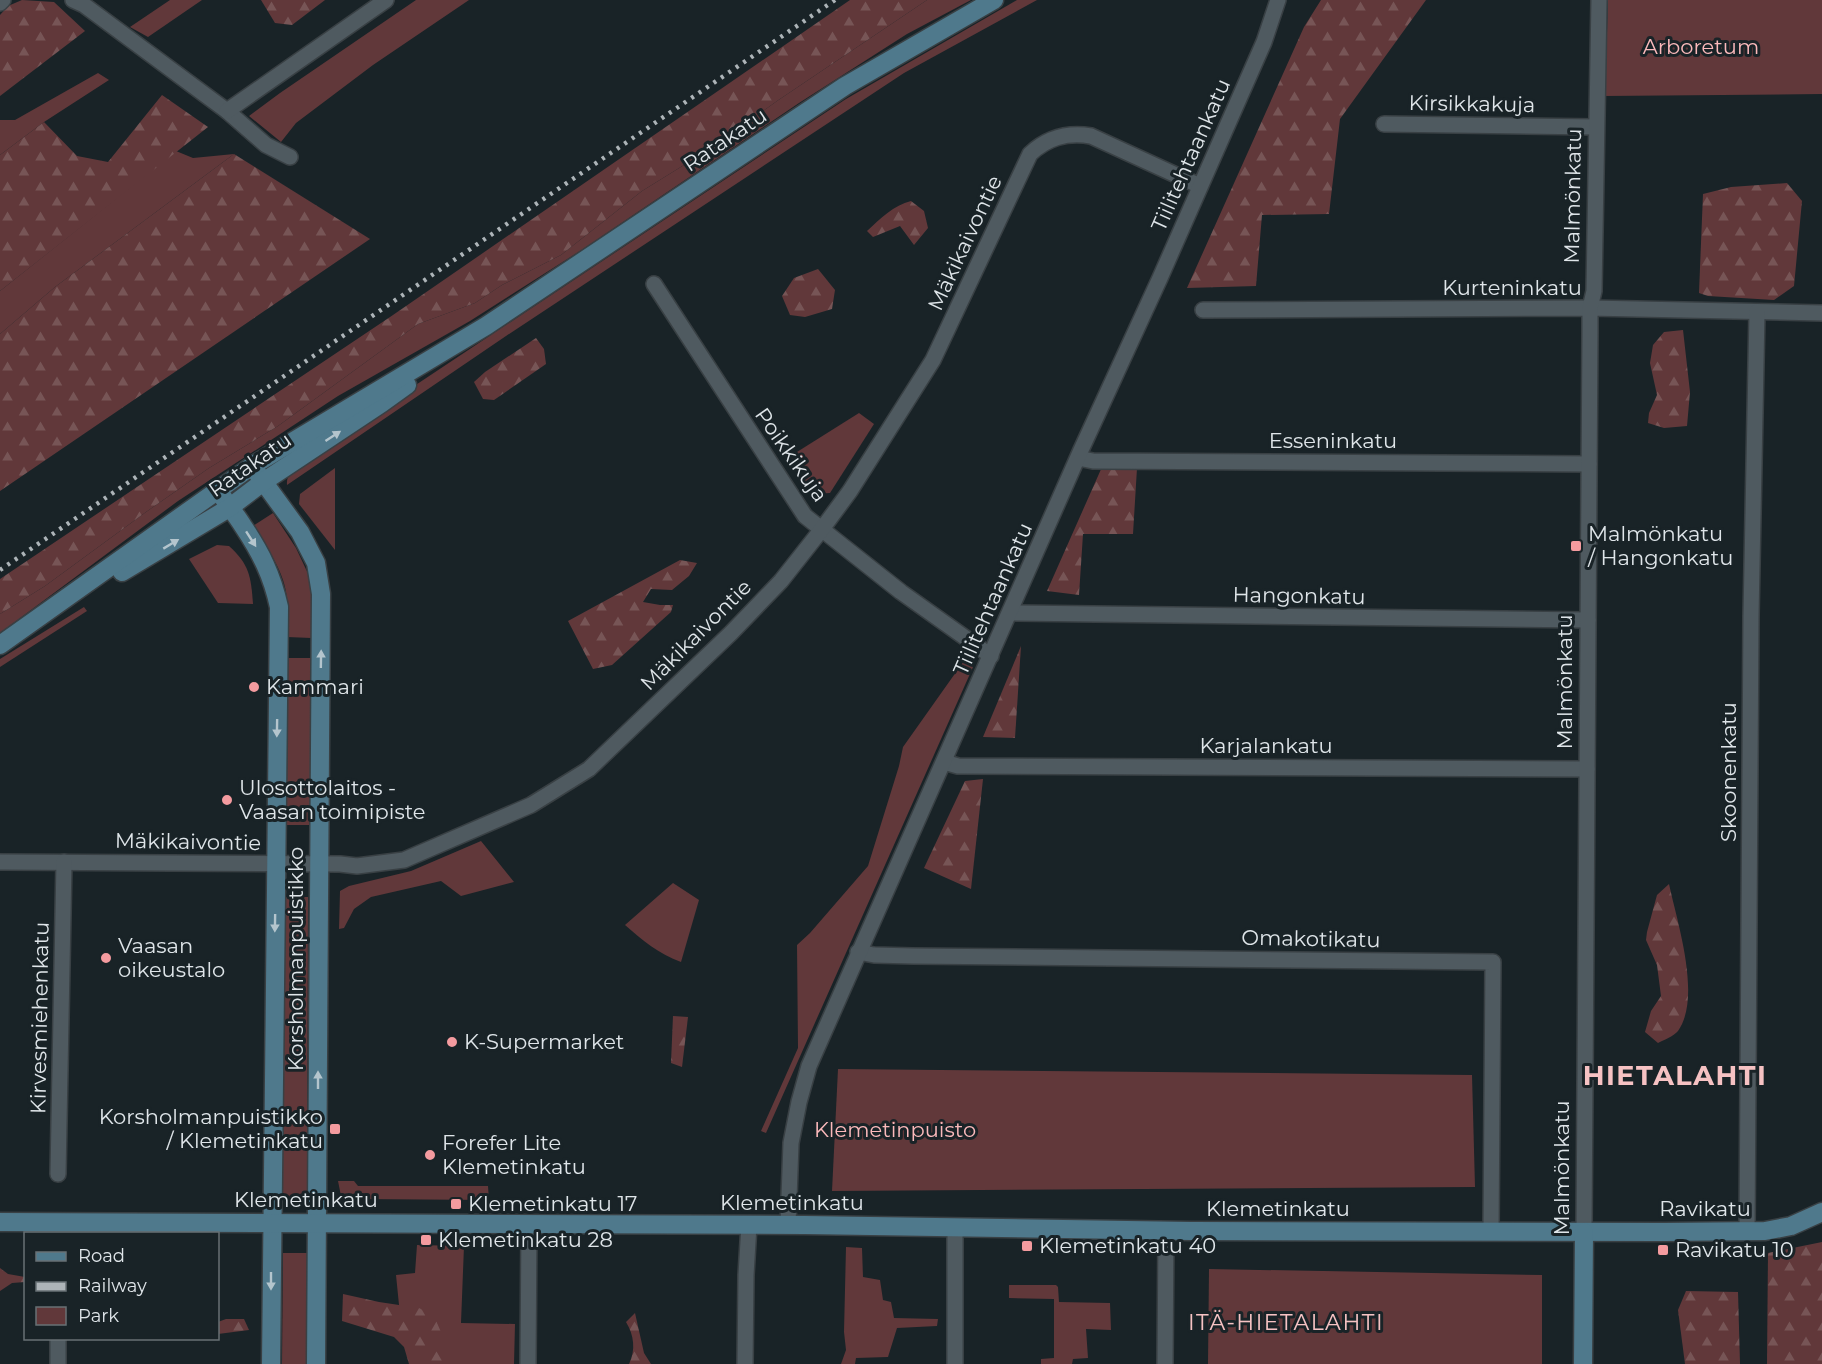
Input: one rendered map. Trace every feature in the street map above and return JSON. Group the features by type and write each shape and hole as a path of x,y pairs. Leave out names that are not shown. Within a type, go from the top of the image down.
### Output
{"main road":[{"name":"Ratakatu","path":"29,625 169,546 229,508 263,482 382,403 486,326 845,86 994,0"},
{"name":"Ratakatu","path":"0,645 252,466 486,326"},
{"name":"Korsholmanpuistikko","path":"252,466 300,532 316,563 321,594 316,1364"},
{"name":"Korsholmanpuistikko","path":"219,491 267,565 279,607 271,1364"},
{"name":"Ravikatu","path":"1584,1232 1765,1231 1791,1226 1822,1212"},
{"name":"Klemetinkatu","path":"0,1222 58,1228 317,1223 788,1225 1166,1231 1584,1232"},
{"name":"Malmönkatu","path":"1583,1364 1584,1232"}],"street":[{"path":"73,0 84,5 227,111 266,145 290,157"},
{"path":"227,111 386,0"},
{"name":"Tiilitehtaankatu","path":"788,1225 791,1143 809,1066 1264,42 1278,0"},
{"name":"Malmönkatu","path":"1584,1232 1590,308 1594,291 1595,127 1599,0"},
{"name":"Kirsikkakuja","path":"1384,124 1595,127"},
{"name":"Mäkikaivontie","path":"0,862 357,866 404,860 531,805 589,768 731,633 780,581 822,529 850,491 933,360 1030,154 1038,146 1054,137 1077,134 1090,136 1200,186"},
{"name":"Poikkikuja","path":"654,284 805,516 901,592 991,656"},
{"name":"Kurteninkatu","path":"1203,310 1590,308 1822,313"},
{"name":"Skoonenkatu","path":"1747,1232 1751,627 1757,312"},
{"name":"Esseninkatu","path":"1078,458 1103,461 1589,464"},
{"name":"Hangonkatu","path":"1010,613 1588,620"},
{"name":"Karjalankatu","path":"944,762 958,766 1587,769"},
{"name":"Kirvesmiehenkatu","path":"58,1174 64,862"},
{"name":"Omakotikatu","path":"858,952 874,955 923,956 1493,962 1491,1232"},
{"path":"528,1364 529,1224"},
{"path":"745,1364 748,1225"},
{"path":"955,1227 955,1364"},
{"path":"1165,1364 1166,1231"},
{"path":"58,1340 58,1364"}],"green space":[{"path":"22,0 54,2 85,31 0,96 0,15 8,6"},
{"path":"170,0 202,0 148,37 130,27"},
{"path":"261,0 325,0 292,25 275,23"},
{"path":"416,0 469,0 373,65 296,123 281,142 249,116 280,93"},
{"path":"850,0 927,0 713,147 642,191 561,255 502,285 475,303 418,324 278,426 209,468 45,586 0,614 0,579 393,315"},
{"path":"927,0 971,0 907,34 799,103 580,251 470,321 338,396 178,501 0,633 0,614 45,586 209,468 278,426 418,324 475,303 502,285 561,255 642,191 713,147"},
{"path":"1017,0 1037,0 904,73 506,336 287,485 291,472 310,455 846,99"},
{"path":"1321,0 1426,0 1340,119 1329,214 1262,215 1256,286 1187,288 1304,27"},
{"name":"Arboretum","path":"1608,0 1822,0 1822,94 1605,96"},
{"path":"98,73 109,80 44,122 0,155 0,120 15,120"},
{"path":"162,95 208,127 0,291 0,155 44,122 77,156 108,162"},
{"path":"176,151 193,158 234,154 55,287 0,334 0,291"},
{"path":"234,154 370,239 0,491 0,334 55,287"},
{"path":"1787,183 1802,201 1794,286 1774,300 1708,296 1699,293 1703,194 1731,187"},
{"path":"911,201 924,211 928,228 914,245 900,226 873,237 867,231 893,209"},
{"path":"818,269 835,290 832,309 805,317 790,315 782,296 794,278"},
{"path":"1683,330 1690,392 1687,426 1664,428 1648,423 1649,413 1657,395 1650,363 1653,345 1664,332"},
{"path":"536,338 544,349 546,364 494,400 483,399 474,382"},
{"path":"859,413 874,424 830,493 813,494 789,457"},
{"path":"1102,467 1137,468 1133,534 1083,534 1079,595 1047,591"},
{"path":"335,468 335,550 299,504 300,494"},
{"path":"273,513 296,548 311,580 311,638 287,637 287,601 283,580 274,559 253,526"},
{"path":"217,545 229,546 245,565 250,578 253,604 218,603 189,559"},
{"path":"680,560 697,563 689,576 672,590 651,589 643,602 673,605 671,612 612,665 593,669 568,621"},
{"path":"84,607 87,611 0,667 0,659"},
{"path":"1021,646 1015,738 983,737"},
{"path":"286,658 311,658 310,825 286,825"},
{"path":"966,658 972,659 973,667 766,1133 761,1131 798,1048 797,945 868,866 903,747"},
{"path":"983,779 971,889 924,868 965,781"},
{"path":"481,841 514,882 461,896 441,881 371,897 354,909 344,928 339,929 340,891 349,886 411,871"},
{"path":"673,883 699,900 681,962 658,951 625,925"},
{"path":"1669,884 1686,959 1688,999 1685,1016 1678,1031 1658,1043 1645,1032 1651,1011 1661,996 1657,965 1646,940 1657,895"},
{"path":"284,897 308,897 307,1197 282,1197"},
{"path":"673,1016 688,1017 682,1067 671,1063"},
{"name":"Klemetinpuisto","path":"838,1069 1472,1075 1475,1187 832,1191"},
{"path":"338,1181 354,1181 358,1186 488,1186 489,1200 358,1199 341,1196"},
{"path":"1822,1242 1822,1364 1767,1364 1768,1253"},
{"path":"417,1245 464,1246 461,1323 515,1324 514,1364 419,1364 399,1305 396,1275 415,1273"},
{"path":"846,1247 862,1248 863,1277 880,1280 883,1300 891,1302 894,1318 938,1319 937,1326 897,1328 888,1357 856,1358 855,1364 841,1364 846,1350 844,1332"},
{"path":"283,1253 309,1253 308,1364 282,1364"},
{"path":"0,1268 8,1274 24,1277 24,1282 12,1283 0,1291"},
{"path":"1209,1269 1542,1275 1542,1364 1208,1364"},
{"path":"1009,1285 1056,1285 1059,1302 1110,1303 1111,1330 1086,1329 1088,1358 1073,1359 1072,1364 1041,1364 1041,1359 1054,1358 1054,1299 1009,1298"},
{"path":"1686,1291 1738,1292 1740,1364 1685,1364 1678,1310"},
{"path":"343,1294 419,1308 434,1316 447,1346 446,1364 409,1364 404,1347 394,1337 342,1321"},
{"path":"635,1313 644,1353 651,1364 629,1364 633,1353 633,1343 626,1322"},
{"path":"226,1319 244,1319 249,1330 219,1334 219,1322"}],"railway":[{"path":"0,570 835,0"}],"place":[{"name":"Malmönkatu / Hangonkatu","path":"1576,546"},
{"name":"Kammari","path":"254,687"},
{"name":"Ulosottolaitos - Vaasan toimipiste","path":"227,800"},
{"name":"Vaasan oikeustalo","path":"106,958"},
{"name":"K-Supermarket","path":"452,1042"},
{"name":"Korsholmanpuistikko / Klemetinkatu","path":"335,1129"},
{"name":"Forefer Lite Klemetinkatu","path":"430,1155"},
{"name":"Klemetinkatu 17","path":"456,1204"},
{"name":"Klemetinkatu 28","path":"426,1240"},
{"name":"Klemetinkatu 40","path":"1027,1246"},
{"name":"Ravikatu 10","path":"1663,1250"}],"district":[{"name":"HIETALAHTI","path":"1675,1076"},
{"name":"ITÄ-HIETALAHTI","path":"1286,1322"}]}
